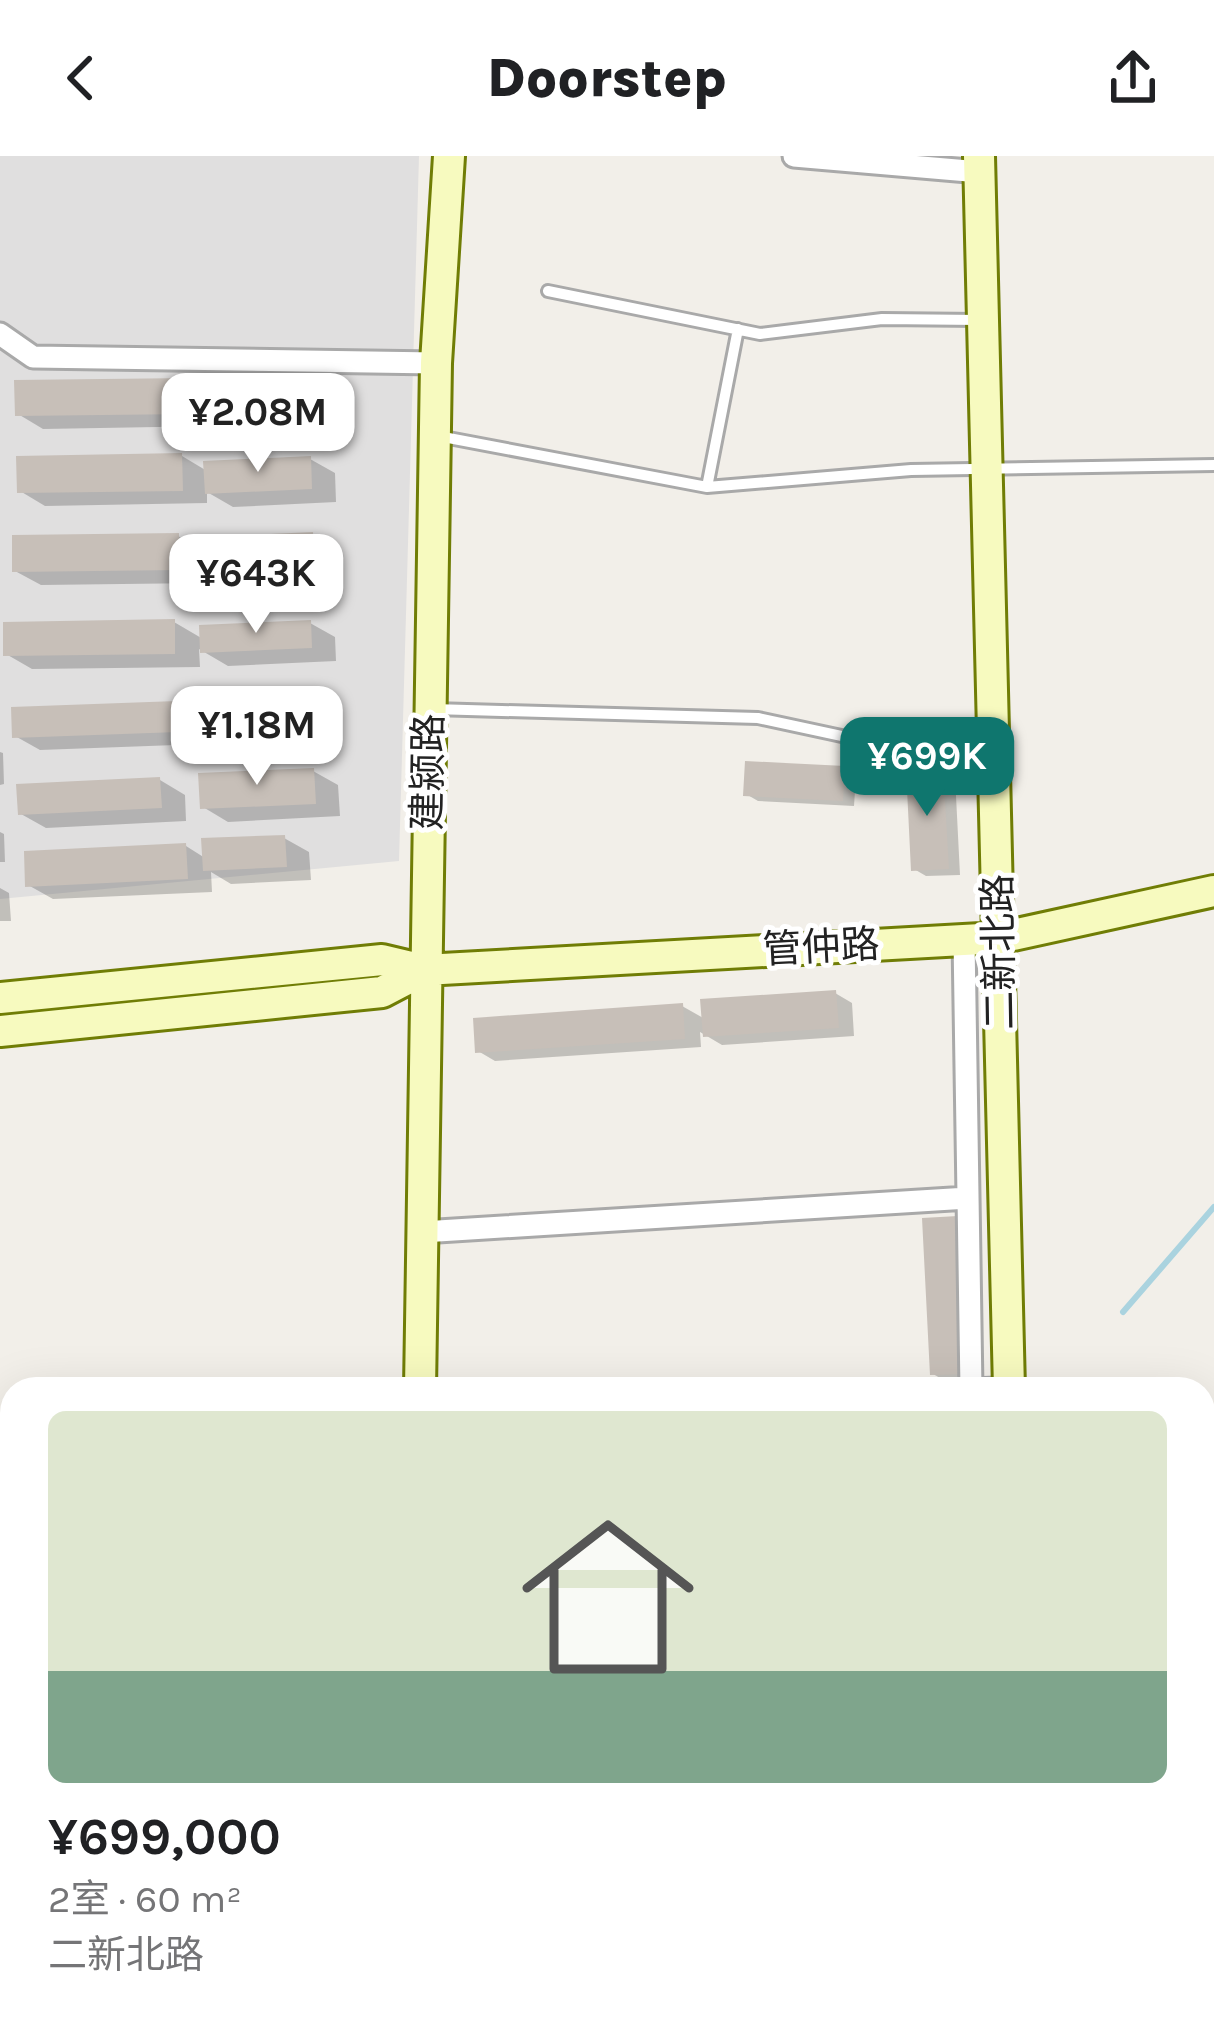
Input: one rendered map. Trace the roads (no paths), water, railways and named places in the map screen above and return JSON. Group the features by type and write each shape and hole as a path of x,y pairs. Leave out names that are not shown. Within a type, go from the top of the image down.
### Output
{"street":[{"name":"建颍路","path":"420,1377 436,363 449,156"},
{"path":"794,156 980,164"},
{"name":"二新北路","path":"980,164 1009,1377"},
{"path":"0,334 33,357 436,363"},
{"name":"管仲路","path":"0,998 382,960 424,970 999,938 1214,891"},
{"path":"964,940 971,1377"},
{"name":"管仲路","path":"0,1031 382,992 424,970"},
{"path":"422,1232 968,1198"}],"lane":[{"path":"548,291 760,334 882,320 983,320"},
{"path":"707,487 738,329"},
{"path":"435,435 707,487 987,468 1214,465"},
{"path":"429,709 758,718 944,758 994,756"}],"waterway":[{"path":"1123,1312 1214,1207"}]}
